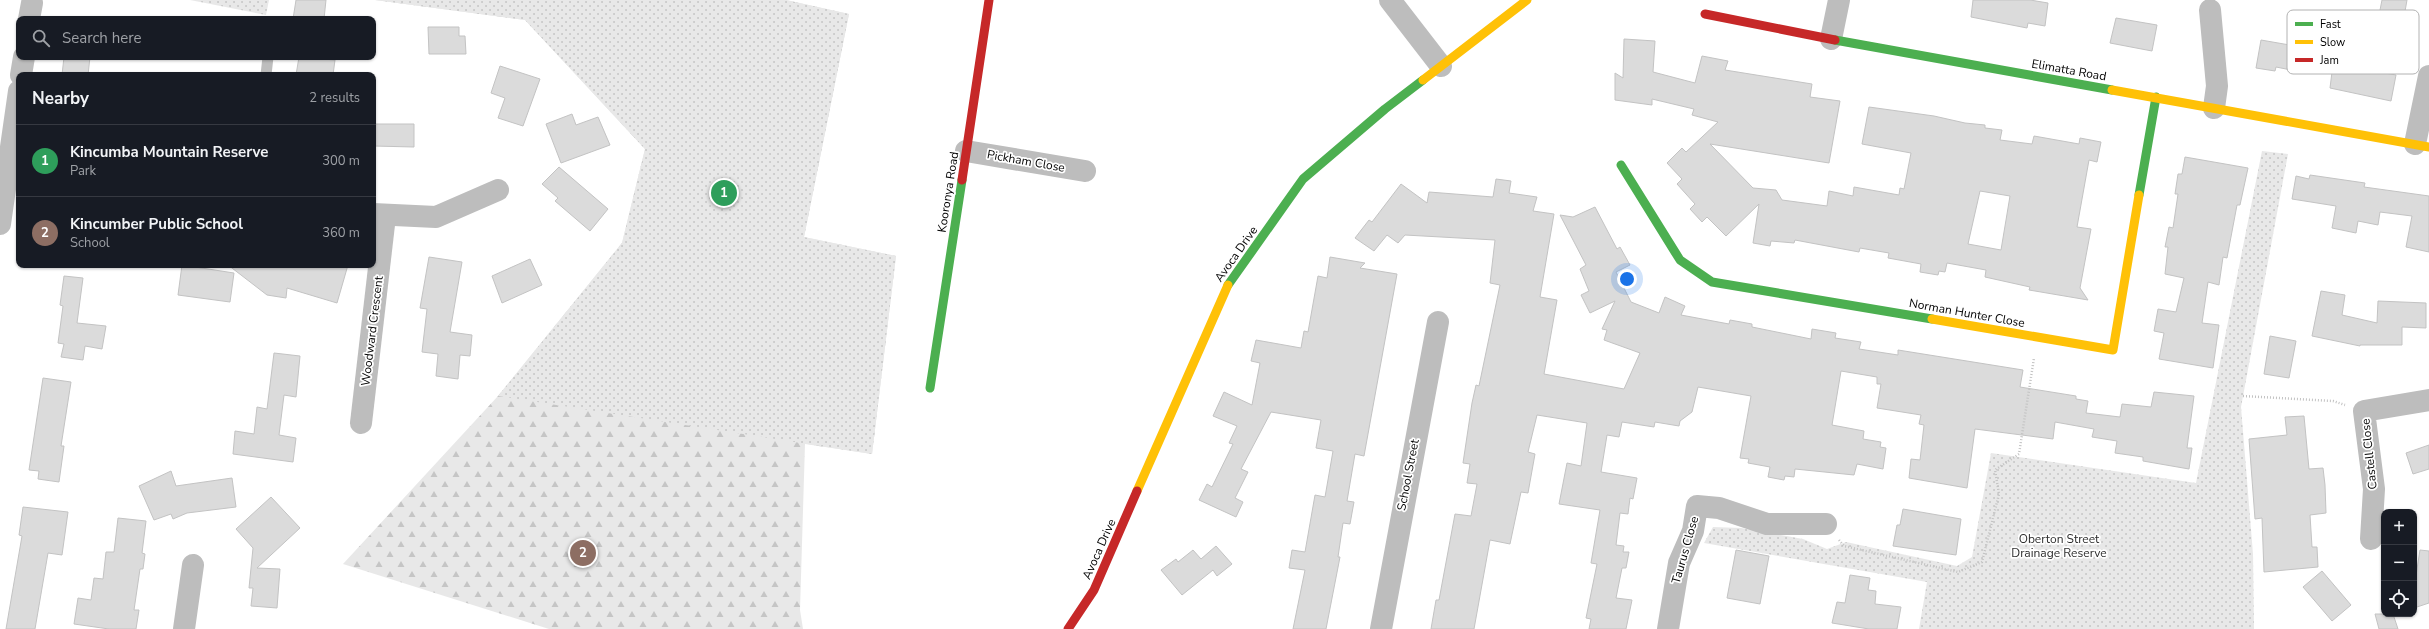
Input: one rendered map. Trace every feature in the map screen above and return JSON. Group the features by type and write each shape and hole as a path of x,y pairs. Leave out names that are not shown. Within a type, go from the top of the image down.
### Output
{"street":[{"name":"Kooronya Road","path":"930,388 989,0"},
{"path":"1390,0 1441,66"},
{"name":"Avoca Drive","path":"1068,629 1094,590 1226,287 1303,179 1385,109 1526,0"},
{"path":"1832,39 1839,0"},
{"path":"2210,10 2217,86 2214,108"},
{"name":"Elimatta Road","path":"1705,14 1832,39 2422,146"},
{"path":"22,72 24,60"},
{"path":"2422,146 2429,76"},
{"name":"Norman Hunter Close","path":"1621,166 1680,260 1712,282 2113,350 2156,97"},
{"path":"0,224 16,114"},
{"name":"Pickham Close","path":"966,151 1085,171"},
{"path":"379,215 436,217 498,190"},
{"name":"Woodward Crescent","path":"376,250 379,215"},
{"name":"Woodward Crescent","path":"361,424 374,268"},
{"name":"School Street","path":"1381,629 1438,322"},
{"name":"Castell Close","path":"2371,539 2374,489 2364,411 2429,400"},
{"name":"Taurus Close","path":"1668,629 1680,562 1693,531 1697,506 1719,508 1767,524 1826,524"},
{"path":"184,629 193,564"}],"lane":[{"path":"266,72 268,60"}],"path":[{"path":"1826,524 1844,546 1958,572 1982,562 1999,494 1995,470 2019,454 2038,338"},
{"path":"2243,396 2333,401 2364,411"}],"green space":[{"path":"190,0 269,0 266,15"},
{"path":"375,0 786,0 849,14 804,237 896,256 872,454 805,444 800,610 803,629 549,629 343,564 498,396 622,243 645,149 525,20"},
{"path":"375,0 786,0 849,14 804,237 896,256 872,454 498,396 622,243 645,149 525,20"},
{"name":"Oberton Street Drainage Reserve","path":"2262,151 2288,154 2241,407 2253,554 2254,629 1919,629 1927,582 1704,543 1713,527 1741,528 1803,539 1827,549 1846,542 1957,566 1972,557 1991,453 2196,483"}],"building":[{"path":"296,0 326,0 324,16 293,16"},
{"path":"1973,0 2030,0 2048,3 2045,26 2028,23 2027,28 1971,17"},
{"path":"2382,0 2407,0 2405,10 2380,10"},
{"path":"2116,18 2157,25 2152,51 2110,43"},
{"path":"428,27 459,27 459,36 465,36 466,54 429,54"},
{"path":"1624,39 1655,41 1653,72 1695,83 1702,56 1728,61 1725,70 1812,84 1810,97 1840,101 1829,163 1710,144 1753,188 1776,190 1782,200 1827,206 1829,191 1853,196 1854,187 1899,195 1900,188 1904,189 1911,153 1862,144 1869,107 1985,125 1985,128 2002,130 2000,140 2032,144 2034,136 2079,144 2080,138 2101,142 2097,162 2089,160 2077,227 2091,229 2080,288 2088,300 2029,290 2030,287 1985,277 1986,270 1947,263 1945,272 1939,271 1938,275 1920,272 1921,264 1888,258 1889,253 1860,248 1859,252 1795,240 1794,243 1771,241 1770,246 1753,243 1759,204 1726,236 1707,217 1702,222 1690,209 1695,204 1677,184 1682,179 1667,163 1682,148 1686,152 1718,122 1692,115 1694,109 1652,99 1652,105 1615,100 1615,73 1623,78","holes":["1980,191 2010,196 2001,250 1968,244"]},
{"path":"2261,40 2287,45 2287,69 2276,67 2275,71 2256,68"},
{"path":"64,60 90,60 88,72 62,72"},
{"path":"298,60 335,60 333,72 296,72"},
{"path":"500,66 540,79 523,126 498,118 505,98 491,93"},
{"path":"2332,74 2396,75 2391,101 2330,88"},
{"path":"572,114 576,125 598,117 610,145 561,163 546,124"},
{"path":"376,124 414,124 414,147 376,146"},
{"path":"2185,157 2248,168 2240,205 2237,205 2227,258 2223,257 2219,285 2208,282 2202,323 2219,325 2213,368 2159,359 2164,333 2154,331 2158,309 2176,312 2184,278 2165,274 2168,247 2165,247 2169,227 2173,228 2178,194 2175,194 2178,174 2182,174"},
{"path":"559,167 608,209 590,231 555,201 558,198 542,184"},
{"path":"2310,175 2365,183 2364,187 2429,196 2429,252 2406,247 2412,216 2380,212 2378,225 2358,221 2356,233 2332,228 2336,206 2292,199 2296,176 2309,179"},
{"path":"1496,179 1511,181 1509,193 1537,197 1533,211 1554,214 1540,297 1557,300 1544,374 1624,389 1640,353 1604,340 1607,330 1602,329 1615,301 1590,313 1581,295 1589,291 1580,269 1586,265 1560,215 1573,217 1595,207 1617,249 1620,247 1630,265 1616,272 1631,302 1659,313 1665,297 1685,306 1681,315 1729,324 1730,320 1752,324 1752,327 1811,339 1812,329 1836,333 1835,338 1861,342 1859,349 1898,355 1898,350 2023,370 2020,387 2076,396 2076,399 2088,401 2086,413 2120,417 2122,404 2151,407 2154,392 2194,396 2187,448 2192,448 2189,469 2143,461 2143,457 2115,453 2117,441 2092,437 2094,429 2055,422 2053,439 1975,429 1967,488 1909,478 1911,459 1920,460 1924,425 1919,424 1921,415 1877,408 1881,384 1877,384 1877,377 1841,371 1832,425 1864,431 1863,439 1881,442 1880,447 1886,448 1883,469 1857,464 1854,475 1795,469 1794,477 1785,476 1784,480 1768,477 1770,467 1748,463 1749,459 1740,458 1751,396 1698,387 1692,412 1680,421 1679,426 1655,422 1654,427 1622,422 1619,437 1607,435 1601,472 1637,478 1633,499 1630,498 1628,514 1620,513 1616,545 1624,546 1623,552 1629,552 1626,568 1622,568 1616,598 1632,600 1626,629 1589,629 1591,619 1586,618 1597,564 1591,563 1600,510 1559,504 1567,463 1581,466 1587,423 1537,415 1528,452 1535,454 1528,493 1521,492 1510,544 1490,540 1474,629 1431,629 1436,600 1439,600 1455,514 1471,516 1477,484 1467,483 1470,464 1463,463 1472,403 1476,385 1479,386 1500,285 1490,283 1495,240 1405,235 1398,243 1387,235 1374,251 1355,238 1369,220 1372,222 1401,184 1427,203 1429,192 1493,197"},
{"path":"429,257 462,262 450,332 472,335 470,356 460,355 458,379 436,376 438,354 422,352 427,309 420,308"},
{"path":"1330,257 1365,263 1360,268 1397,274 1364,456 1355,454 1347,501 1354,502 1350,524 1343,523 1338,557 1340,557 1326,629 1293,629 1305,570 1289,568 1292,550 1305,552 1315,495 1325,497 1333,451 1316,448 1321,420 1271,412 1241,469 1248,472 1235,498 1243,502 1236,517 1199,500 1207,484 1212,487 1233,444 1229,443 1237,426 1213,416 1224,392 1252,405 1260,363 1251,361 1256,340 1301,348 1304,331 1308,332 1318,276 1327,278"},
{"path":"530,259 542,285 502,303 492,276"},
{"path":"182,268 202,268 234,273 230,302 178,295"},
{"path":"232,268 347,268 337,303 287,288 286,298 267,295"},
{"path":"64,276 83,278 77,323 106,326 102,349 85,346 83,360 61,357 64,344 58,343 63,306 60,305"},
{"path":"2321,291 2345,295 2342,315 2377,323 2378,301 2426,303 2426,328 2402,327 2402,345 2360,346 2312,336"},
{"path":"2270,336 2296,341 2289,378 2264,374"},
{"path":"274,353 300,356 296,397 284,395 279,435 296,438 293,462 233,454 235,431 254,434 257,407 267,409"},
{"path":"43,378 71,382 61,446 64,446 59,482 38,479 39,471 29,470"},
{"path":"2304,416 2309,469 2323,468 2325,485 2326,513 2310,515 2312,547 2317,547 2318,567 2264,572 2262,518 2255,519 2249,439 2287,435 2285,417"},
{"path":"2429,445 2429,469 2413,474 2406,453"},
{"path":"171,471 176,486 232,478 236,507 187,513 173,519 171,514 154,520 139,486"},
{"path":"271,497 300,528 257,568 280,569 277,608 251,606 253,588 249,588 253,548 236,529"},
{"path":"23,507 68,512 62,555 48,553 35,629 6,629 22,536 19,535"},
{"path":"1903,509 1961,519 1956,555 1893,546 1897,525 1900,525"},
{"path":"118,518 146,521 142,553 145,554 143,569 140,569 134,610 139,610 136,629 109,629 74,624 78,598 91,600 94,578 103,579 106,552 114,552"},
{"path":"1216,546 1232,564 1217,576 1213,570 1182,595 1161,570 1176,559 1178,562 1193,550 1201,559"},
{"path":"1736,550 1769,556 1760,604 1727,598"},
{"path":"2420,550 2429,551 2429,603 2417,607 2417,581"},
{"path":"2322,571 2351,605 2332,621 2303,587"},
{"path":"1850,575 1870,578 1868,590 1876,591 1875,604 1901,607 1897,629 1869,629 1832,623 1837,602 1845,603"},
{"path":"2375,614 2381,614 2381,617 2394,617 2398,629 2379,629"}],"traffic: fast":[{"path":"1835,40 2112,90"},
{"path":"1228,285 1303,179 1385,109 1423,80"},
{"path":"2139,195 2156,97"},
{"path":"1621,165 1680,260 1712,282 1932,319"},
{"path":"930,388 962,180"}],"traffic: slow":[{"path":"1423,80 1527,0"},
{"path":"2112,90 2429,147"},
{"path":"1932,319 2113,350 2139,195"},
{"path":"1137,491 1228,285"}],"traffic: jam":[{"path":"962,180 989,0"},
{"path":"1705,14 1835,40"},
{"path":"1068,629 1094,590 1137,491"}],"place":[{"name":"Kincumba Mountain Reserve","path":"724,193"},
{"name":"Kincumber Public School","path":"583,553"}]}
